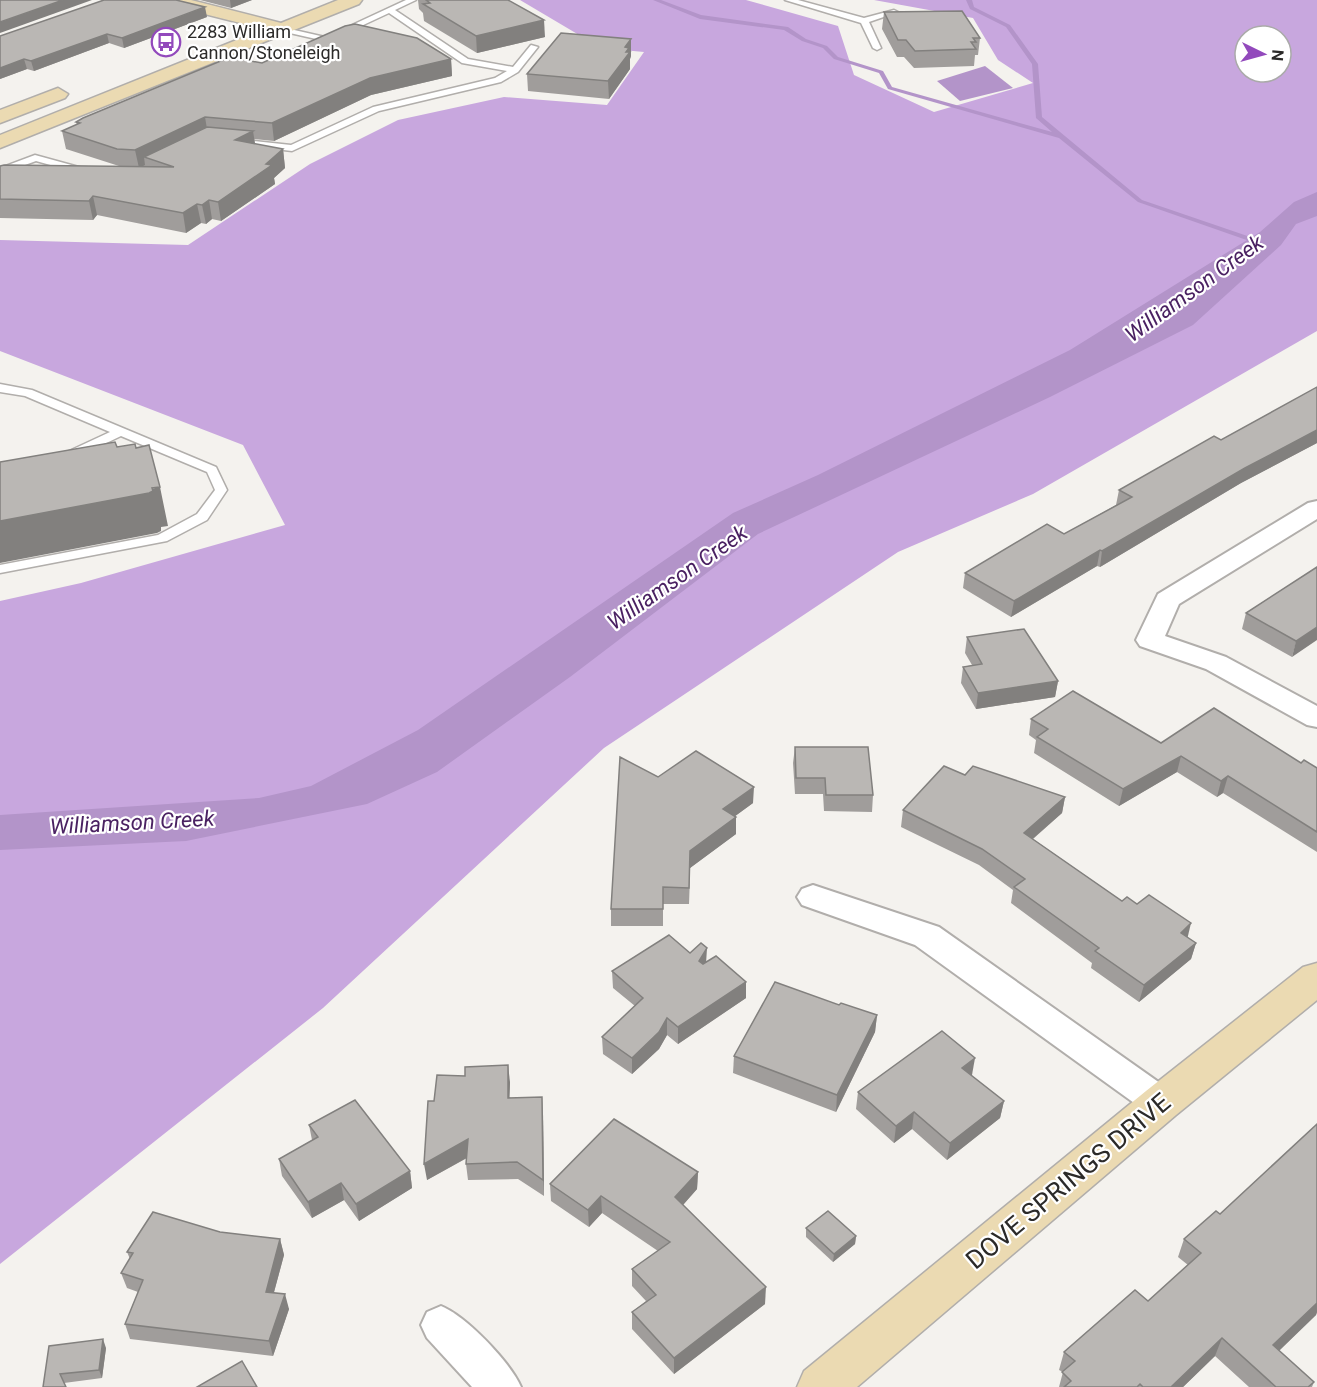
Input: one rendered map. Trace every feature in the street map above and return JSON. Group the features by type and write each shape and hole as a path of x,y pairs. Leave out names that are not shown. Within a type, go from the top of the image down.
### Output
{"main road":[{"path":"171,0 284,29"},
{"path":"0,142 353,0"},
{"path":"221,30 273,10"},
{"path":"0,117 74,88"},
{"name":"DOVE SPRINGS DRIVE","path":"821,1387 1161,1103 1317,978"}],"street":[{"path":"1317,508 1167,600 1150,640 1216,663 1317,718"},
{"path":"813,897 927,936 1161,1103"},
{"path":"441,1325 500,1387"}],"lane":[{"path":"305,47 412,0"},
{"path":"789,0 864,21 894,12"},
{"path":"391,11 465,61 514,70"},
{"path":"864,21 877,48"},
{"path":"284,29 325,39"},
{"path":"221,141 292,148 376,109 498,80 514,70 534,47"},
{"path":"0,171 35,158 89,171"},
{"path":"0,388 28,393 212,470 221,490 202,517 162,538 0,569"},
{"path":"58,458 69,456 120,432"}],"shaded area":[{"path":"520,0 746,0 838,26 854,75 934,112 1033,83 998,60 973,18 874,0 1317,0 1317,331 1033,494 898,552 604,748 323,1008 0,1264 0,601 81,583 285,525 243,445 0,351 0,240 188,245 310,164 398,120 504,97 607,105 644,52 601,48"}],"water":[{"path":"985,66 1013,88 960,101 937,81"},
{"name":"Williamson Creek","path":"1317,192 1317,216 1296,224 1281,245 1193,325 1050,397 758,534 570,677 437,772 367,804 186,841 0,850 0,815 259,798 311,786 418,730 733,513 818,475 1070,350 1260,232 1294,202"}],"building":[{"path":"0,0 63,0 0,22"},
{"path":"104,0 176,0 205,7 122,38 107,34 31,61 24,59 0,68 0,36"},
{"path":"426,0 508,0 544,20 476,36 423,4 430,3"},
{"path":"962,11 980,38 973,38 976,42 971,42 976,49 915,51 906,40 898,40 884,12"},
{"path":"355,24 417,38 451,59 370,78 272,123 205,117 135,150 117,149 62,131 80,123 76,122 83,118 223,60 234,58 262,63 345,26"},
{"path":"561,33 631,39 625,47 629,48 626,52 630,52 608,81 527,74"},
{"path":"207,127 253,131 235,140 283,149 266,164 272,165 218,202 209,200 183,213 93,196 89,201 0,199 0,166 174,167 144,157"},
{"path":"1317,387 1317,430 1245,468 1014,601 965,573 1047,524 1064,534 1132,497 1119,490 1214,436 1221,440"},
{"path":"115,442 117,447 135,444 136,448 149,445 160,487 152,488 153,491 149,493 0,521 0,462"},
{"path":"1317,567 1317,627 1296,641 1246,613"},
{"path":"1024,629 1058,681 978,693 963,667 982,664 967,637"},
{"path":"1073,691 1161,743 1214,708 1301,763 1304,760 1317,768 1317,832 1228,776 1221,781 1181,756 1123,789 1037,737 1048,729 1031,719"},
{"path":"795,747 868,747 873,795 826,795 825,778 796,778"},
{"path":"696,751 754,787 723,809 736,817 690,851 689,888 663,887 663,909 611,909 620,757 658,777"},
{"path":"944,766 965,775 973,766 1065,797 1024,833 1122,901 1127,897 1137,904 1149,895 1191,923 1181,933 1196,943 1144,985 1095,951 1099,948 1014,887 1025,879 982,849 903,810"},
{"path":"669,935 690,953 701,943 707,948 699,961 703,964 716,956 746,982 678,1027 667,1018 659,1032 632,1058 602,1037 643,998 612,971"},
{"path":"775,982 839,1005 841,1003 877,1015 837,1095 734,1056"},
{"path":"942,1031 975,1058 962,1068 1004,1101 950,1143 914,1112 896,1126 858,1092"},
{"path":"508,1065 508,1098 542,1097 543,1180 517,1162 466,1164 468,1139 424,1164 428,1101 434,1101 437,1075 465,1076 465,1067"},
{"path":"355,1100 410,1171 356,1204 341,1183 308,1202 279,1159 318,1137 309,1125"},
{"path":"614,1119 698,1172 675,1197 766,1287 674,1358 632,1312 656,1295 632,1269 670,1242 601,1196 588,1210 550,1184"},
{"path":"1317,1124 1317,1303 1273,1345 1314,1382 1308,1387 1276,1387 1222,1338 1171,1387 1143,1387 1140,1384 1137,1387 1064,1387 1071,1381 1062,1372 1075,1361 1064,1352 1135,1290 1148,1301 1201,1253 1184,1239 1216,1211 1220,1214"},
{"path":"828,1211 856,1236 834,1254 806,1228"},
{"path":"153,1212 220,1232 280,1239 266,1292 285,1294 269,1341 125,1324 143,1280 121,1273 133,1253 127,1252"},
{"path":"103,1339 99,1370 60,1374 66,1387 43,1387 49,1346"},
{"path":"242,1361 257,1387 197,1387"}],"waterway":[{"path":"656,0 700,17 786,28 804,40 825,47 836,58 881,72 890,88 1062,137"},
{"path":"969,0 972,8 1008,26 1035,64 1039,118 1062,137"},
{"name":"Williamson Creek","path":"1062,137 1140,201 1261,242"}],"place":[{"name":"2283 William Cannon/Stoneleigh","path":"166,42"}]}
